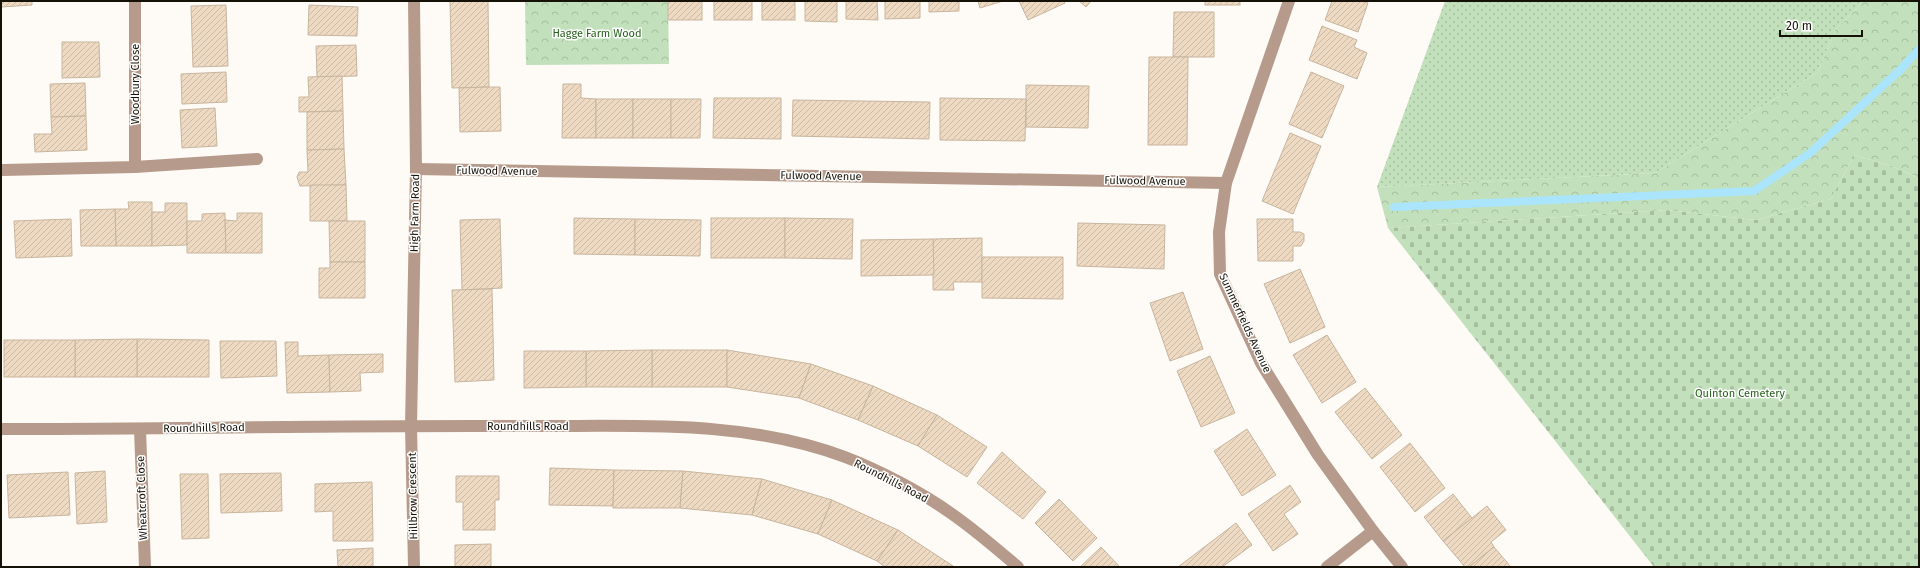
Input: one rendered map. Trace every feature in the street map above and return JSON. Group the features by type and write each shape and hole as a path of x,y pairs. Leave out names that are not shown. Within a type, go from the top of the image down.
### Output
{"street":[{"name":"Woodbury Close","path":"135,1 135,167"},
{"name":"High Farm Road","path":"411,426 416,169 414,1"},
{"name":"Summerfields Avenue","path":"1289,1 1226,182 1219,232 1220,274 1261,363 1318,455 1373,531 1402,567"},
{"path":"3,170 135,167 257,159"},
{"name":"Fulwood Avenue","path":"416,169 1226,182"},
{"name":"Roundhills Road","path":"1,429 411,426 705,427 742,432 792,442 844,457 887,476 952,514 1018,567"},
{"name":"Hillbrow Crescent","path":"411,426 414,567"},
{"name":"Wheatcroft Close","path":"140,429 145,567"},
{"path":"1327,567 1373,531"}],"green space":[{"name":"Hagge Farm Wood","path":"525,1 668,1 669,64 526,65"},
{"path":"1445,1 1864,1 1835,30 1818,72 1655,173 1377,187"},
{"path":"1864,1 1919,1 1919,178 1891,166 1854,155 1831,199 1756,220 1667,210 1388,228 1377,187 1655,173 1818,72 1835,30"},
{"name":"Quinton Cemetery","path":"1854,155 1891,166 1919,178 1919,567 1654,567 1388,228 1667,210 1756,220 1831,199"}],"building":[{"path":"1,1 32,1 32,5 1,7"},
{"path":"450,1 488,1 489,87 452,88"},
{"path":"668,1 702,1 702,20 668,20"},
{"path":"714,1 752,1 752,20 714,20"},
{"path":"762,1 795,1 795,20 762,20"},
{"path":"805,1 837,1 837,22 805,21"},
{"path":"846,1 877,1 878,20 846,19"},
{"path":"885,1 920,1 920,18 885,19"},
{"path":"929,1 959,1 959,11 929,12"},
{"path":"978,1 1003,1 980,8"},
{"path":"1019,1 1064,1 1065,3 1028,20"},
{"path":"1079,1 1091,1 1086,7"},
{"path":"1205,1 1240,1 1240,5 1205,5"},
{"path":"1332,1 1361,1 1368,3 1358,32 1325,20"},
{"path":"226,5 228,66 193,67 191,6"},
{"path":"309,5 358,7 357,36 308,35"},
{"path":"1174,12 1214,12 1214,57 1173,57"},
{"path":"1322,26 1357,40 1354,47 1367,53 1357,79 1309,60"},
{"path":"62,42 99,42 100,77 62,78"},
{"path":"356,45 357,76 317,77 316,46"},
{"path":"1149,57 1188,57 1187,145 1148,145"},
{"path":"226,72 227,102 182,104 181,74"},
{"path":"1311,72 1344,86 1322,138 1289,124"},
{"path":"342,76 343,111 299,112 299,97 309,97 308,77"},
{"path":"85,83 86,116 51,117 50,84"},
{"path":"563,84 581,84 581,98 596,99 596,138 562,138"},
{"path":"1026,85 1089,86 1088,128 1026,127"},
{"path":"500,87 501,131 460,132 459,88"},
{"path":"714,98 781,98 781,139 713,138"},
{"path":"940,98 1026,99 1025,141 940,140"},
{"path":"596,99 633,99 633,138 596,138"},
{"path":"633,99 671,99 671,138 633,138"},
{"path":"671,99 701,99 700,138 671,138"},
{"path":"793,100 930,102 929,139 792,136"},
{"path":"215,108 217,146 182,148 180,110"},
{"path":"343,111 344,149 307,150 307,112"},
{"path":"86,116 87,150 35,152 34,134 52,134 51,117"},
{"path":"1290,133 1321,146 1293,214 1262,201"},
{"path":"344,149 346,185 300,186 297,177 299,172 308,172 307,150"},
{"path":"310,185 346,185 347,221 310,221"},
{"path":"128,202 152,202 152,246 116,246 115,209 129,209"},
{"path":"165,203 187,203 187,245 152,246 152,212 165,212"},
{"path":"115,209 116,246 81,246 80,210"},
{"path":"225,213 226,253 187,253 187,221 202,221 202,214"},
{"path":"237,213 262,213 262,253 226,253 225,220 237,221"},
{"path":"574,218 635,219 635,255 574,254"},
{"path":"711,218 785,218 785,258 711,258"},
{"path":"785,218 853,219 852,259 785,258"},
{"path":"71,219 72,256 16,258 14,221"},
{"path":"500,219 502,288 462,290 460,220"},
{"path":"635,219 701,220 700,256 635,255"},
{"path":"1257,219 1293,219 1293,232 1300,232 1304,234 1304,241 1301,246 1293,246 1293,261 1258,261"},
{"path":"329,221 365,221 365,262 330,262"},
{"path":"1078,223 1165,225 1164,269 1077,266"},
{"path":"982,238 982,282 953,282 954,290 933,290 933,239"},
{"path":"933,239 934,275 861,276 861,240"},
{"path":"982,257 1063,257 1063,299 982,298"},
{"path":"330,262 365,262 365,298 319,298 319,268 330,268"},
{"path":"1300,269 1325,327 1290,343 1264,284"},
{"path":"492,289 494,380 455,382 452,290"},
{"path":"1183,292 1203,349 1170,361 1150,303"},
{"path":"1327,335 1356,382 1322,403 1293,355"},
{"path":"137,339 209,340 209,377 137,377"},
{"path":"137,339 137,377 75,377 75,340"},
{"path":"4,340 75,340 75,377 4,377"},
{"path":"220,341 276,341 277,376 221,378"},
{"path":"285,342 298,342 298,356 329,355 330,392 287,393"},
{"path":"652,350 727,350 727,387 652,387"},
{"path":"652,350 652,387 586,387 586,351"},
{"path":"727,350 811,364 799,398 727,387"},
{"path":"524,351 586,351 586,387 524,388"},
{"path":"383,354 383,372 360,373 361,391 330,392 329,355"},
{"path":"1210,356 1235,413 1201,427 1177,371"},
{"path":"811,364 873,386 858,420 799,398"},
{"path":"873,386 937,415 918,446 858,420"},
{"path":"1365,388 1402,435 1372,459 1335,412"},
{"path":"937,415 987,447 967,477 918,446"},
{"path":"1247,429 1276,475 1242,496 1214,451"},
{"path":"1410,443 1445,488 1415,512 1380,467"},
{"path":"1002,452 1046,492 1023,519 977,483"},
{"path":"550,468 614,470 613,506 549,505"},
{"path":"614,470 683,471 680,508 613,508"},
{"path":"105,471 107,522 77,524 75,473"},
{"path":"683,471 762,479 752,515 680,508"},
{"path":"68,472 70,515 9,518 7,475"},
{"path":"281,473 282,511 221,513 220,474"},
{"path":"180,474 208,474 209,538 182,539"},
{"path":"456,476 499,476 499,500 495,500 495,530 463,530 463,502 456,502"},
{"path":"762,479 832,500 818,534 752,515"},
{"path":"372,482 373,541 333,541 333,511 315,512 315,484"},
{"path":"1290,485 1301,502 1284,514 1298,534 1273,551 1248,514"},
{"path":"1453,494 1472,518 1443,541 1424,517"},
{"path":"1059,499 1097,538 1073,561 1035,523"},
{"path":"832,500 898,530 877,561 818,534"},
{"path":"1487,506 1506,530 1491,542 1494,547 1469,567 1465,567 1443,541"},
{"path":"1236,523 1252,545 1222,567 1178,567"},
{"path":"898,530 953,566 885,567 877,561"},
{"path":"491,544 491,567 455,567 455,545"},
{"path":"1101,547 1120,567 1080,567"},
{"path":"1494,547 1511,567 1469,567"},
{"path":"373,548 373,567 338,567 337,550"}],"waterway":[{"path":"1394,207 1754,191 1810,153 1901,69 1919,49"}]}
